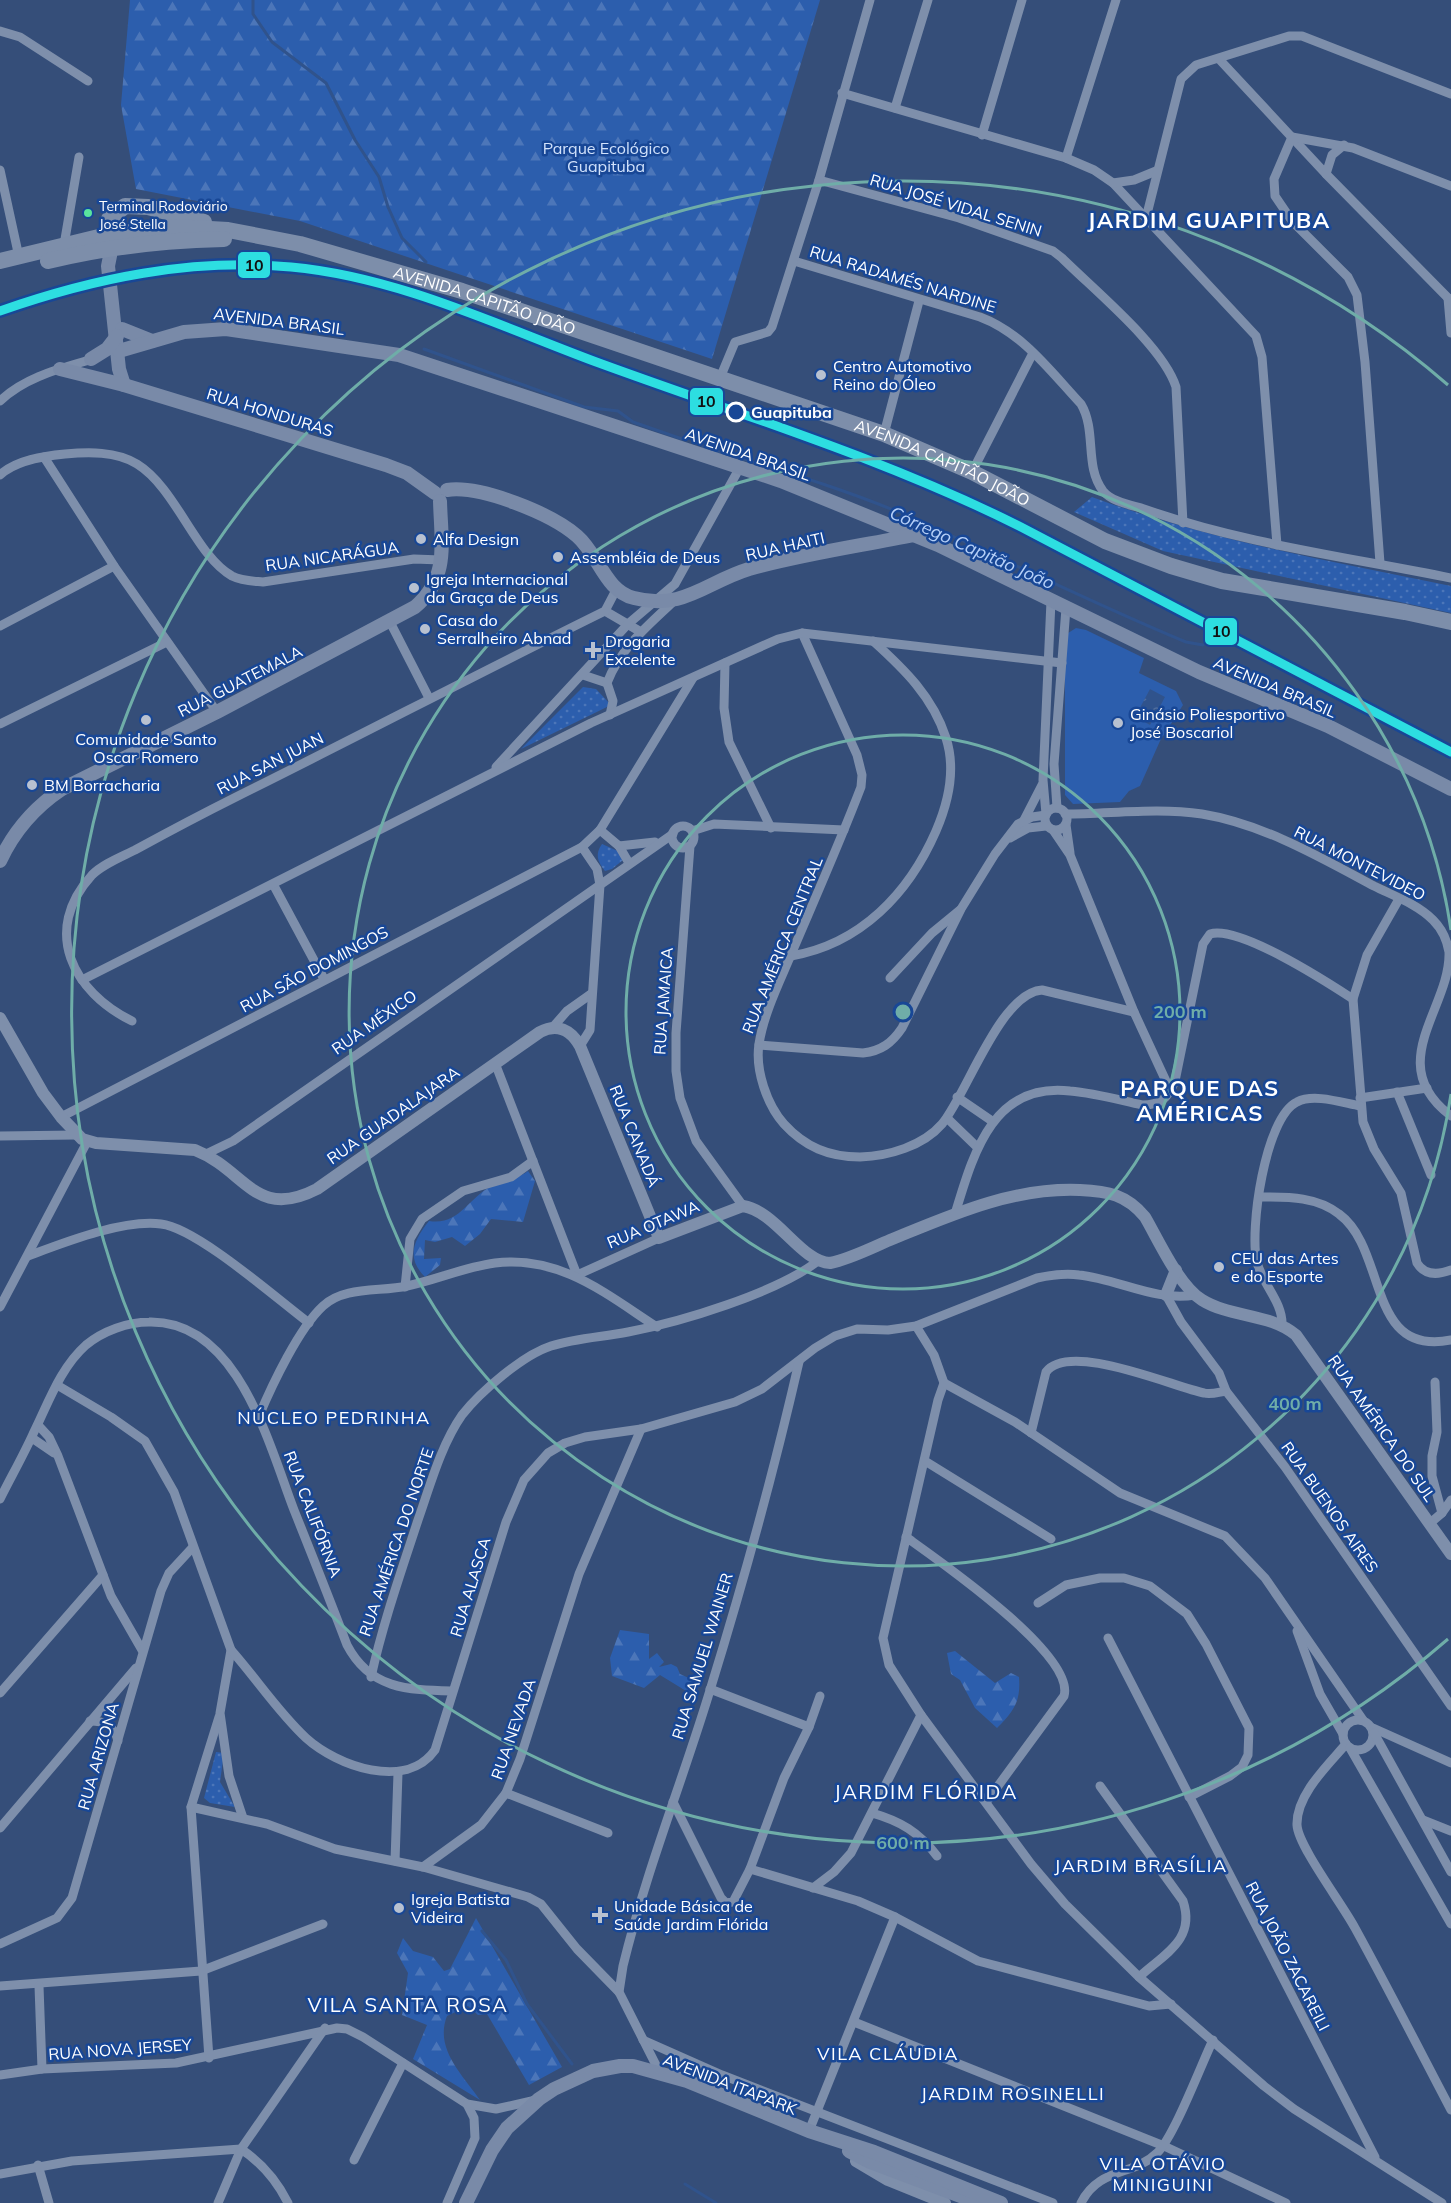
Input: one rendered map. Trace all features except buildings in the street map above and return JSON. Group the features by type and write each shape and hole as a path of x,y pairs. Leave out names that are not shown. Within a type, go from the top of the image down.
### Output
{"highway":[{"path":"110,254 109,219 118,208 133,205 160,210 228,230"},
{"path":"160,210 176,233"},
{"name":"AVENIDA CAPITÃO JOÃO","path":"0,272 110,254 176,233 228,230 300,244 356,258 884,434 972,472 1105,541 1171,566 1222,581 1451,622"},
{"name":"AVENIDA CAPITÃO JOÃO","path":"176,233 261,238"},
{"name":"AVENIDA CAPITÃO JOÃO","path":"0,261 64,245 110,254"}],"main road":[{"path":"110,254 120,336 119,369 124,386"},
{"name":"AVENIDA BRASIL","path":"120,336 152,341 201,329 226,329 381,350 781,481 914,535 1199,672 1328,726 1451,789"},
{"path":"120,336 152,341"},
{"path":"91,359 107,349 120,336"},
{"name":"RUA HONDURAS","path":"60,369 386,465 407,473 441,494"},
{"path":"441,494 473,490 525,508 563,526 588,548 616,590 635,599 651,602"},
{"name":"RUA GUATEMALA","path":"0,861 23,823 48,798 96,770 217,712 390,622 426,598 438,578 441,560 441,494"},
{"path":"860,546 873,531 875,518"},
{"name":"RUA HAITI","path":"651,602 673,602 747,570 914,535"},
{"name":"AVENIDA ITAPARK","path":"466,2203 492,2150 507,2128 538,2099 554,2089 606,2068 633,2066 687,2081 809,2131 905,2175 979,2203"},
{"name":"AVENIDA ITAPARK","path":"905,2175 1001,2203"}],"street":[{"path":"720,378 735,342 771,330 819,180 870,0"},
{"path":"895,108 928,0"},
{"path":"982,135 1022,0"},
{"path":"1066,158 1117,1"},
{"path":"0,31 20,38 88,81"},
{"path":"1146,218 1181,79 1196,65 1289,36 1302,36 1451,94"},
{"path":"1219,59 1326,174 1450,299 1451,333"},
{"path":"842,93 1066,158 1094,170 1113,183 1256,336 1262,357 1277,545"},
{"path":"1292,137 1344,146 1451,186"},
{"path":"1292,137 1274,179 1275,196 1292,221 1348,277 1357,295 1365,362 1380,563"},
{"path":"1326,174 1332,155 1344,146"},
{"path":"64,245 78,157"},
{"path":"0,170 19,257"},
{"path":"1113,183 1134,180 1156,171"},
{"name":"RUA JOSÉ VIDAL SENIN","path":"819,180 959,218 1053,251 1062,258 1142,338 1172,375 1176,387 1183,523"},
{"name":"RUA RADAMÉS NARDINE","path":"794,261 998,324 1018,338 1081,404 1087,414 1095,473 1109,497 1183,523 1277,545 1451,578"},
{"path":"884,434 920,301"},
{"path":"972,472 1032,353"},
{"path":"0,401 18,386 91,359"},
{"name":"RUA NICARÁGUA","path":"0,475 17,465 44,457 96,453 117,456 137,464 162,487 221,567 244,580 263,582 414,559 441,560"},
{"path":"44,457 114,566 217,712"},
{"path":"490,773 628,624 651,602 675,584 739,469"},
{"path":"0,626 114,566"},
{"path":"616,590 605,611 641,632"},
{"path":"1051,601 1043,780 1046,814 1050,828 1070,855"},
{"path":"610,715 613,701 607,683 615,663 641,632 673,602"},
{"path":"1066,608 1054,764 1070,855 1134,1012 1171,1092"},
{"name":"RUA SAN JUAN","path":"132,1022 109,1010 82,980 71,960 67,939 68,922 74,904 94,873 189,821 605,611"},
{"path":"390,622 429,698"},
{"path":"82,980 490,773 764,644 802,633 1062,663"},
{"name":"RUA AMÉRICA CENTRAL","path":"802,633 861,766 861,787 791,956 759,1045 761,1070 774,1111 795,1136 822,1151 840,1156 886,1155 919,1142 947,1118 957,1097 1010,1011 1028,993 1042,990 1134,1012"},
{"path":"791,956 825,948 839,941 874,917 900,894 913,877 928,850 944,813 950,786 951,763 937,713 901,666 873,641"},
{"path":"0,724 167,642"},
{"path":"725,663 725,717 729,742 771,828"},
{"path":"583,675 607,683"},
{"name":"RUA SÃO DOMINGOS","path":"61,1117 582,847 600,830 693,678"},
{"path":"613,701 627,708"},
{"path":"759,1045 863,1053 885,1047 902,1028 962,909 1005,841 1024,820 1035,803 1043,780"},
{"name":"RUA MONTEVIDEO","path":"1064,817 1169,811 1203,814 1285,841 1419,909 1434,921 1446,940 1450,954 1450,968 1423,1056 1427,1088"},
{"path":"1024,820 1046,814 1064,817"},
{"path":"1005,841 1028,828 1060,830 1064,817"},
{"path":"689,865 677,846 673,834 682,826 692,831 714,824 844,830"},
{"path":"600,830 618,846 629,863"},
{"path":"677,846 690,846 694,839 692,831"},
{"name":"RUA MÉXICO","path":"206,1154 232,1141 600,885 660,840 673,834"},
{"path":"618,846 637,846 660,840"},
{"name":"RUA MÉXICO","path":"650,848 677,846"},
{"name":"RUA JAMAICA","path":"690,846 676,1033 676,1071 680,1098 696,1141 742,1206 750,1207 772,1221 819,1261"},
{"path":"580,1046 590,1030 600,885 597,869 582,847"},
{"path":"273,884 324,979"},
{"path":"1399,899 1367,955 1353,999 1360,1102 1367,1136 1401,1193 1417,1263 1425,1272 1431,1274 1451,1270"},
{"path":"890,978 932,933 962,909"},
{"path":"955,1214 977,1147 992,1121 1016,1102 1045,1091 1068,1090 1142,1105 1155,1105 1165,1100 1175,1081 1203,944 1210,934 1231,934 1271,951 1353,999"},
{"name":"RUA GUADALAJARA","path":"206,1154 273,1200 285,1202 300,1198 317,1189 540,1032 553,1027 567,1011 591,994"},
{"path":"0,1018 43,1093 61,1117 87,1140"},
{"name":"RUA CANADÁ","path":"553,1027 567,1031 580,1046 659,1238"},
{"path":"495,1063 577,1275"},
{"path":"1282,1325 1279,1308 1257,1262 1255,1246 1260,1197 1269,1148 1277,1126 1292,1105 1311,1099 1360,1102 1397,1092 1427,1088 1434,1099 1451,1116"},
{"path":"1397,1092 1431,1174"},
{"path":"957,1097 992,1121"},
{"path":"947,1118 977,1147"},
{"path":"0,1136 183,1148 206,1154"},
{"path":"0,1307 87,1140"},
{"path":"405,1287 410,1239 422,1219 463,1191 511,1177 533,1161"},
{"name":"RUA AMÉRICA DO NORTE","path":"371,1677 390,1603 445,1447 462,1416 502,1377 551,1346 657,1327 741,1298 794,1276 819,1261 837,1262 955,1214 1008,1197 1066,1189 1110,1192 1121,1196 1137,1207 1176,1270 1195,1295 1208,1304 1282,1325"},
{"path":"1260,1197 1312,1200 1339,1214 1360,1240 1375,1281 1399,1328 1408,1338 1420,1342 1451,1340"},
{"name":"RUA OTAWA","path":"577,1275 659,1238 742,1206"},
{"path":"28,1256 79,1238 142,1223 171,1226 206,1245 309,1323"},
{"path":"259,1416 269,1392 309,1323 322,1306 341,1295 405,1287 494,1263 535,1265 577,1275 657,1327"},
{"path":"1166,1295 1176,1270"},
{"path":"799,1362 825,1341 845,1332 916,1326 1014,1286 1058,1274 1081,1275 1166,1295 1195,1295"},
{"path":"1166,1295 1184,1281"},
{"name":"RUA BUENOS AIRES","path":"1166,1295 1181,1322 1220,1373 1226,1391 1285,1467 1451,1706"},
{"name":"RUA CALIFÓRNIA","path":"0,1499 57,1385 75,1358 99,1337 132,1323 167,1323 200,1337 230,1367 259,1416 346,1645 371,1677"},
{"name":"RUA AMÉRICA DO SUL","path":"1282,1325 1304,1344 1451,1554"},
{"path":"916,1326 934,1355 944,1383 894,1585 884,1647 890,1665 921,1714 1047,1882 1139,1977 1264,2086 1294,2109 1442,2203"},
{"name":"RUA ALASCA","path":"398,1773 422,1763 435,1750 506,1522 524,1480 548,1452 565,1443 642,1429 735,1402 762,1389 799,1362"},
{"name":"RUA SAMUEL WAINER","path":"620,1992 630,1937 710,1689 776,1461 799,1362"},
{"path":"1031,1433 1046,1372 1051,1364 1062,1362 1119,1368 1206,1394 1226,1391"},
{"path":"1435,1382 1437,1432 1432,1456 1432,1476 1442,1513"},
{"path":"944,1383 969,1394 1120,1493 1225,1536 1265,1578 1296,1626 1373,1731 1451,1872"},
{"path":"57,1385 111,1417 145,1441 174,1492 231,1650 308,1740 328,1753 348,1761 373,1770 398,1773 395,1861"},
{"path":"38,1425 49,1437 58,1456 111,1596 142,1650"},
{"name":"RUA NEVADA","path":"423,1867 480,1825 506,1793 520,1759 579,1574 642,1429"},
{"path":"32,1438 44,1443 58,1456"},
{"path":"925,1461 1051,1539"},
{"path":"1429,1524 1442,1513 1451,1500"},
{"path":"906,1537 1003,1611 1034,1641 1063,1676 1065,1691 987,1801"},
{"name":"RUA ARIZONA","path":"0,1944 45,1924 65,1910 79,1880 137,1666 169,1573 193,1547"},
{"path":"0,1694 103,1575"},
{"path":"1038,1603 1066,1585 1100,1578 1124,1578 1150,1586 1187,1614 1206,1644 1249,1728 1248,1755 1242,1767 1230,1776 1189,1797"},
{"path":"1296,1626 1320,1694 1451,1924"},
{"name":"RUA JOÃO ZACAREILI","path":"1108,1638 1376,2159"},
{"path":"209,2058 191,1807 220,1713 231,1650"},
{"path":"0,1828 137,1666"},
{"path":"371,1677 402,1687 452,1691"},
{"path":"710,1689 808,1726"},
{"path":"673,1802 723,1901 729,1903 736,1899 750,1869 784,1778 820,1696"},
{"path":"220,1713 229,1776 243,1818"},
{"path":"813,1888 847,1858 921,1714"},
{"path":"90,1720 107,1723 116,1733 118,1741"},
{"path":"1343,1734 1351,1721 1363,1720"},
{"path":"1348,1746 1366,1748 1373,1739 1373,1731"},
{"path":"1373,1731 1451,1763"},
{"path":"1348,1746 1315,1781 1299,1815 1299,1833 1355,1926 1451,2110"},
{"path":"1100,1786 1183,1901 1187,1914 1185,1932 1180,1940 1139,1977"},
{"path":"506,1793 608,1833"},
{"path":"191,1807 267,1824 335,1849 423,1867 535,1900 550,1914 591,1964 620,1992 660,2073"},
{"path":"872,1813 903,1823 922,1838 937,1856"},
{"path":"1423,1820 1449,1830"},
{"path":"1435,1843 1438,1834 1449,1830"},
{"path":"750,1869 858,1901 895,1917 978,1961 1149,2006 1171,2004"},
{"path":"809,2131 895,1917"},
{"path":"0,1986 39,1986 201,1971 323,1924"},
{"path":"39,1986 42,2069"},
{"path":"854,2022 1164,2146 1286,2203"},
{"path":"218,2203 241,2149 325,2028"},
{"name":"RUA NOVA JERSEY","path":"0,2075 42,2069 135,2067 209,2058 325,2028 347,2029 467,2104 496,2109 538,2099"},
{"path":"643,2040 816,2112 1053,2203"},
{"path":"1082,2203 1089,2191 1104,2178 1145,2161 1164,2146 1213,2040"},
{"path":"354,2160 403,2063"},
{"path":"447,2203 475,2138 474,2118 467,2104"},
{"path":"474,2118 483,2107"},
{"path":"834,2143 852,2158 905,2175 945,2203"},
{"path":"0,2174 38,2165 241,2149 260,2163 274,2179 288,2203"},
{"path":"38,2165 49,2203"}],"green space":[{"name":"Parque Ecológico Guapituba","path":"130,0 820,0 712,359 300,221 136,189 121,105"},
{"path":"1092,497 1180,526 1315,558 1451,586 1451,613 1163,551 1074,512"},
{"name":"Ginásio Poliesportivo José Boscariol","path":"1076,628 1086,630 1144,658 1139,673 1176,691 1183,705 1160,741 1140,786 1129,791 1120,802 1073,804 1065,795 1065,635"},
{"path":"583,687 596,689 611,705 521,749"},
{"path":"602,844 620,852 623,860 612,869 605,871 598,858 598,851"},
{"path":"528,1171 535,1181 523,1222 491,1219 480,1234 465,1246 452,1237 435,1242 425,1240 424,1259 441,1258 440,1265 425,1277 415,1263 414,1249 429,1221 448,1219 456,1215 484,1190"},
{"path":"620,1630 649,1634 649,1659 657,1653 664,1662 659,1667 671,1664 677,1667 680,1674 693,1680 696,1688 691,1694 660,1675 644,1688 612,1676 610,1658"},
{"path":"955,1651 995,1683 1011,1673 1019,1677 1019,1693 1015,1705 997,1728 975,1708 960,1680 951,1674 947,1653"},
{"path":"216,1752 224,1753 220,1782 235,1807 210,1803 204,1798"},
{"path":"476,1918 562,2067 529,2085 487,2014 478,2015 468,2006 447,2016 444,2040 452,2061 480,2100 413,2059 427,2025 402,2015 408,1973 397,1953 403,1938 413,1951 433,1957 444,1971 450,1969"}],"water":[{"path":"1150,689 1165,697 1150,725 1135,717"}],"waterway":[{"path":"253,0 253,14 272,42 326,83 355,140 379,177 388,207 402,238 426,262"},
{"name":"Córrego Capitão João","path":"424,349 584,407 618,411 633,422 682,439"},
{"name":"Córrego Capitão João","path":"703,447 866,499 953,536 1152,628 1186,642 1203,645"},
{"name":"Córrego Capitão João","path":"1227,631 1451,746"},
{"path":"482,1931 506,1960 527,2004 572,2064"},
{"path":"685,2184 716,2203"}],"transit line":[{"name":"10","path":"0,311 107,280 143,273 217,265 291,267 331,272 410,292 599,363 813,439 918,480 1021,527 1451,752"}],"place":[{"name":"Terminal Rodoviário José Stella","path":"88,213"},
{"name":"Centro Automotivo Reino do Óleo","path":"821,375"},
{"name":"Guapituba","path":"736,412"},
{"name":"Alfa Design","path":"421,539"},
{"name":"Assembléia de Deus","path":"558,557"},
{"name":"Igreja Internacional da Graça de Deus","path":"414,588"},
{"name":"Casa do Serralheiro Abnad","path":"425,629"},
{"name":"Drogaria Excelente","path":"593,650"},
{"name":"Comunidade Santo Oscar Romero","path":"146,720"},
{"name":"Ginásio Poliesportivo José Boscariol","path":"1118,723"},
{"name":"BM Borracharia","path":"32,785"},
{"name":"CEU das Artes e do Esporte","path":"1219,1267"},
{"name":"Igreja Batista Videira","path":"399,1908"},
{"name":"Unidade Básica de Saúde Jardim Flórida","path":"600,1915"}],"district":[{"name":"JARDIM GUAPITUBA","path":"1209,220"},
{"name":"PARQUE DAS AMÉRICAS","path":"1200,1100"},
{"name":"NÚCLEO PEDRINHA","path":"334,1418"},
{"name":"JARDIM FLÓRIDA","path":"926,1792"},
{"name":"JARDIM BRASÍLIA","path":"1141,1866"},
{"name":"VILA SANTA ROSA","path":"408,2005"},
{"name":"VILA CLÁUDIA","path":"888,2054"},
{"name":"JARDIM ROSINELLI","path":"1013,2094"},
{"name":"VILA OTÁVIO MINIGUINI","path":"1163,2174"}]}
